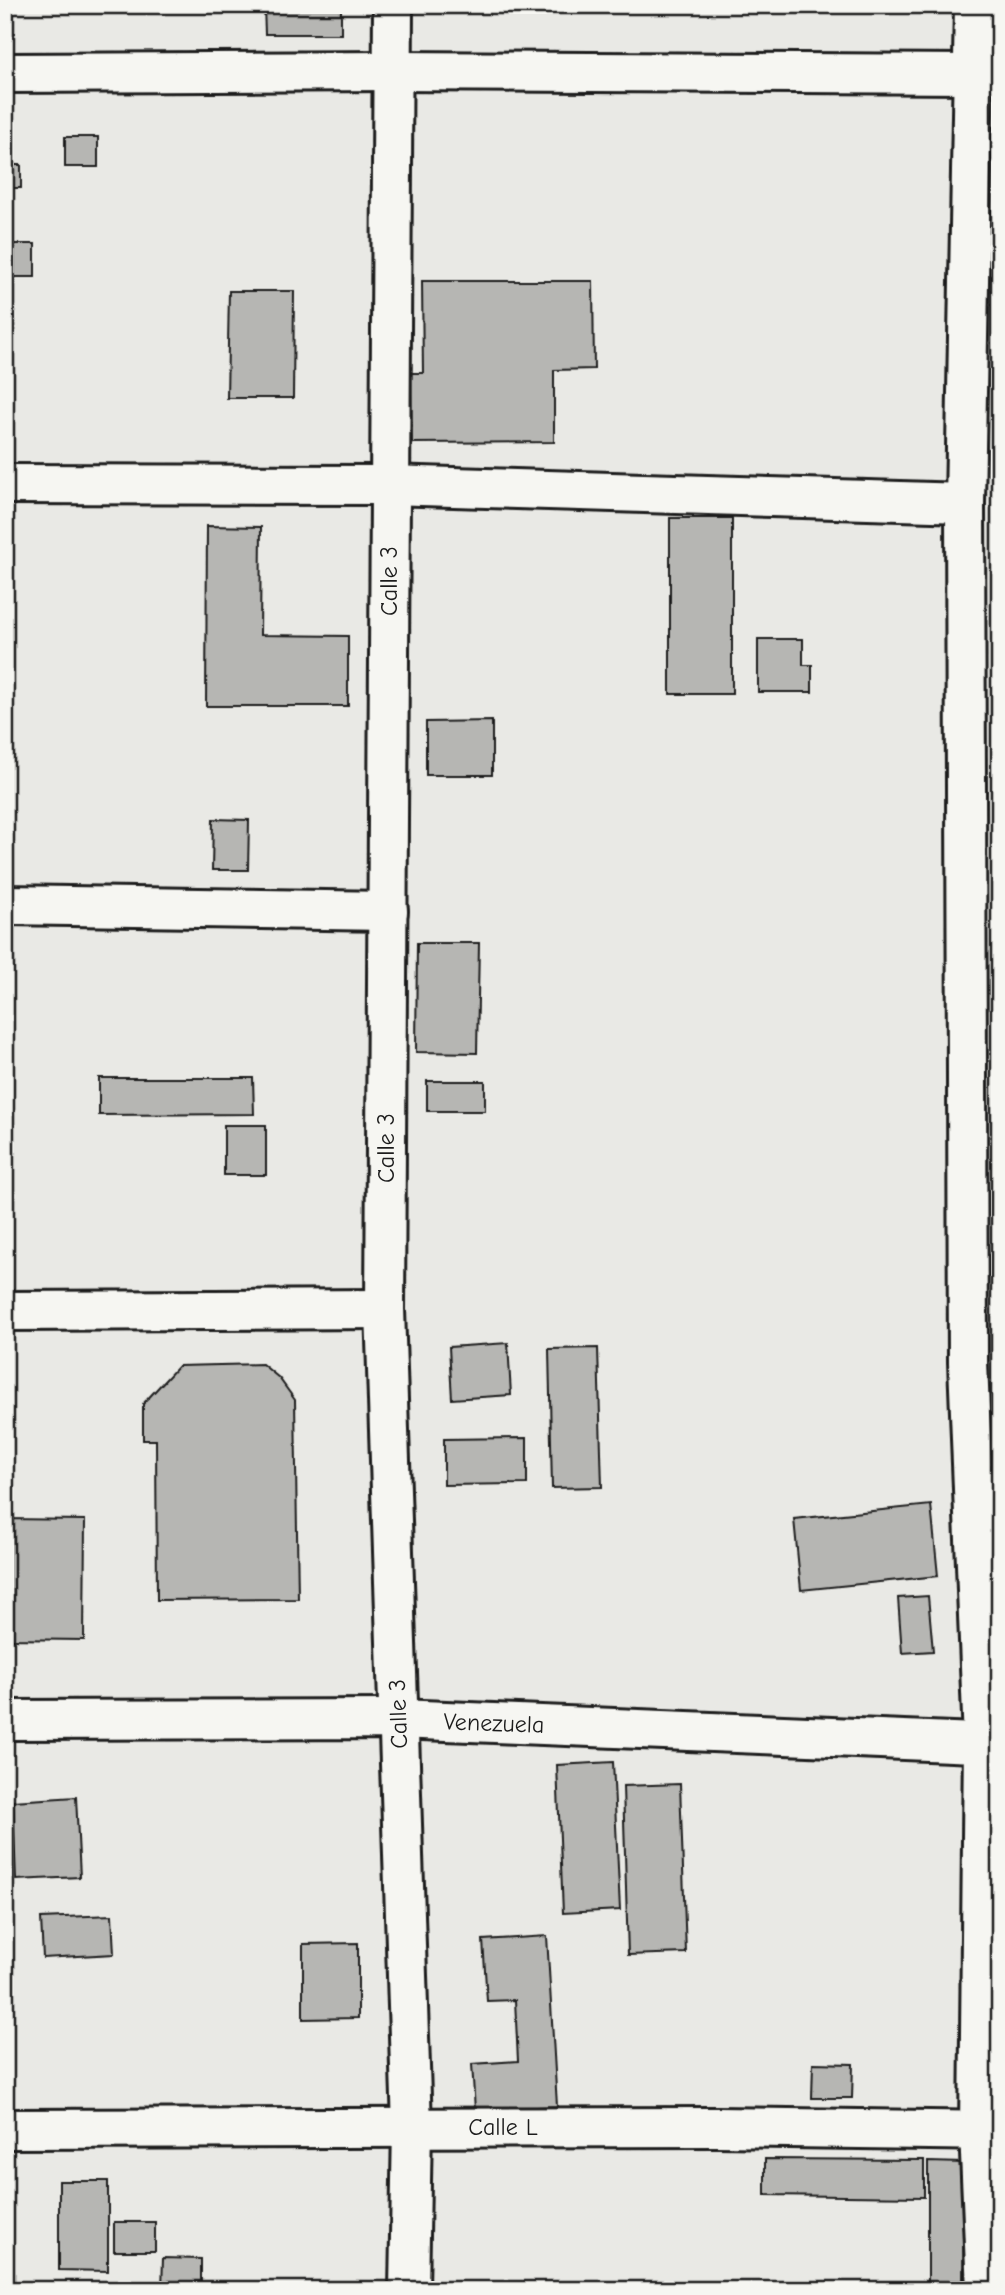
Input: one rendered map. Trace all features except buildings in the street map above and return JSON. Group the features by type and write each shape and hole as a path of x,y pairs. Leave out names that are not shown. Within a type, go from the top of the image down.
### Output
{"street":[{"name":"Calle 3","path":"393,5 385,1309 412,2127 409,2290"},
{"path":"974,5 965,503 968,1362 991,1743 990,2131 986,2290"},
{"path":"5,73 394,71 973,74"},
{"path":"5,484 389,485 965,503"},
{"path":"5,905 388,911"},
{"path":"5,1311 385,1309"},
{"name":"Venezuela","path":"5,1720 398,1719 991,1743"},
{"name":"Calle L","path":"5,2129 717,2127 990,2131"}]}
